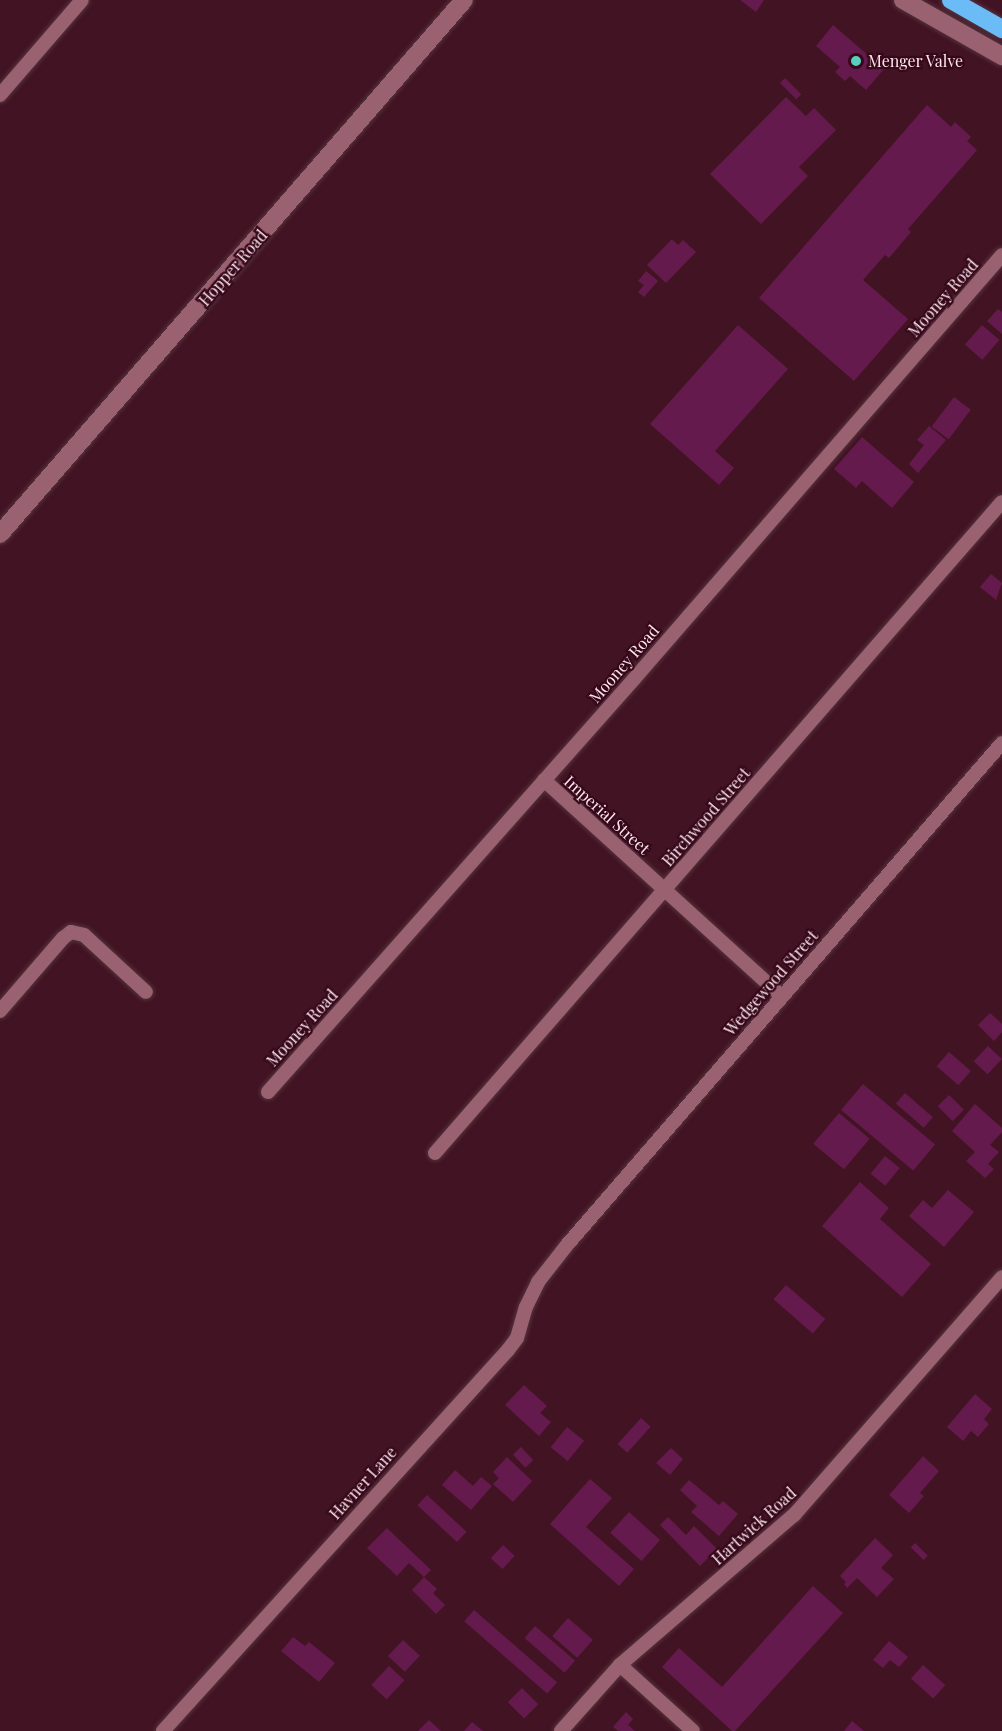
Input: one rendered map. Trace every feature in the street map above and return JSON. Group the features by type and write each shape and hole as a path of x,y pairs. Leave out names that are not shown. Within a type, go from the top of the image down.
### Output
{"highway":[{"path":"951,0 1002,29"}],"main road":[{"name":"Hopper Road","path":"0,534 464,0"},
{"path":"903,0 1002,56"}],"street":[{"path":"0,94 82,0"},
{"name":"Mooney Road","path":"268,1092 544,780 1002,255"},
{"name":"Birchwood Street","path":"435,1153 1002,502"},
{"name":"Wedgewood Street","path":"567,1245 1002,743"},
{"name":"Imperial Street","path":"544,780 781,996"},
{"path":"0,1011 65,935 71,932 84,935 146,992"},
{"name":"Havner Lane","path":"163,1731 508,1350 517,1338 526,1307 538,1282 567,1245"},
{"name":"Hartwick Road","path":"561,1731 620,1665 794,1515 1002,1277"},
{"path":"620,1665 693,1731"}],"building":[{"path":"740,0 764,0 756,12"},
{"path":"833,25 884,69 866,90 850,76 845,81 835,72 840,67 816,46"},
{"path":"785,78 801,94 796,99 780,83"},
{"path":"786,97 806,116 814,108 836,130 799,167 808,176 761,224 710,174"},
{"path":"927,105 951,127 955,122 971,137 967,141 977,150 908,229 911,232 889,258 885,255 863,280 908,319 854,381 759,298"},
{"path":"672,239 678,245 683,240 696,252 666,283 647,265"},
{"path":"646,271 658,281 644,297 638,292 644,285 638,281"},
{"path":"998,309 1002,312 1002,334 987,321"},
{"path":"738,325 788,369 715,451 734,468 719,485 650,424"},
{"path":"982,325 999,340 982,360 965,345"},
{"path":"954,397 971,410 949,439 932,427"},
{"path":"929,426 946,440 918,473 909,464 924,445 917,440"},
{"path":"862,437 914,482 892,508 862,481 856,488 834,469"},
{"path":"991,574 1002,583 996,600 980,587"},
{"path":"990,1013 1002,1024 1002,1032 994,1041 978,1025"},
{"path":"988,1046 1002,1059 988,1074 974,1061"},
{"path":"949,1052 971,1071 958,1085 937,1066"},
{"path":"863,1084 935,1144 913,1170 841,1110"},
{"path":"905,1093 933,1117 924,1128 896,1104"},
{"path":"949,1095 964,1110 953,1121 938,1106"},
{"path":"975,1104 1002,1128 1002,1132 990,1145 999,1152 988,1164 994,1169 985,1178 966,1161 975,1152 952,1131"},
{"path":"839,1113 870,1139 844,1169 813,1144"},
{"path":"885,1156 900,1168 885,1186 871,1174"},
{"path":"860,1182 889,1208 880,1219 931,1264 902,1297 822,1226"},
{"path":"948,1190 974,1212 944,1247 909,1216 923,1200 932,1208"},
{"path":"786,1285 825,1319 813,1333 774,1299"},
{"path":"524,1385 547,1406 540,1413 551,1422 539,1436 505,1405"},
{"path":"975,1394 992,1409 984,1419 989,1424 978,1437 971,1431 963,1441 947,1427"},
{"path":"641,1418 651,1427 627,1453 618,1444"},
{"path":"567,1427 584,1441 568,1461 551,1447"},
{"path":"521,1447 533,1460 525,1468 513,1455"},
{"path":"671,1448 683,1459 670,1475 656,1463"},
{"path":"923,1456 939,1471 920,1493 924,1496 909,1513 889,1495"},
{"path":"507,1457 532,1481 513,1502 493,1484 499,1478 493,1472"},
{"path":"455,1470 473,1486 481,1477 492,1486 471,1510 442,1485"},
{"path":"590,1479 612,1498 586,1527 634,1569 619,1586 550,1524"},
{"path":"689,1480 719,1505 723,1501 738,1514 719,1536 691,1512 697,1506 680,1490"},
{"path":"427,1495 466,1532 457,1542 417,1505"},
{"path":"629,1512 660,1540 641,1561 610,1533"},
{"path":"668,1517 686,1535 694,1526 717,1549 700,1566 660,1525"},
{"path":"387,1528 431,1570 424,1577 409,1563 397,1576 367,1548"},
{"path":"875,1538 893,1555 881,1568 894,1579 877,1597 857,1578 847,1588 844,1584 846,1582 840,1576"},
{"path":"915,1543 928,1556 923,1560 911,1547"},
{"path":"503,1545 515,1556 502,1569 491,1558"},
{"path":"424,1577 437,1589 433,1593 445,1605 436,1614 412,1590"},
{"path":"813,1586 843,1613 735,1731 732,1731 662,1667 679,1648 722,1687"},
{"path":"474,1610 557,1682 547,1693 464,1621"},
{"path":"568,1618 593,1640 577,1658 552,1636"},
{"path":"535,1626 575,1661 565,1673 525,1638"},
{"path":"293,1637 305,1646 309,1642 335,1663 319,1682 281,1651"},
{"path":"403,1640 420,1656 405,1672 388,1656"},
{"path":"889,1641 908,1657 899,1667 890,1660 883,1668 873,1660"},
{"path":"923,1665 945,1685 933,1698 911,1678"},
{"path":"389,1666 404,1680 387,1699 371,1685"},
{"path":"522,1688 538,1704 524,1718 508,1702"},
{"path":"626,1712 633,1719 628,1725 635,1731 618,1731 613,1727"},
{"path":"429,1720 441,1731 418,1731"},
{"path":"852,1721 864,1731 844,1731"},
{"path":"472,1722 483,1731 464,1731"}],"place":[{"name":"Menger Valve","path":"856,61"}]}
